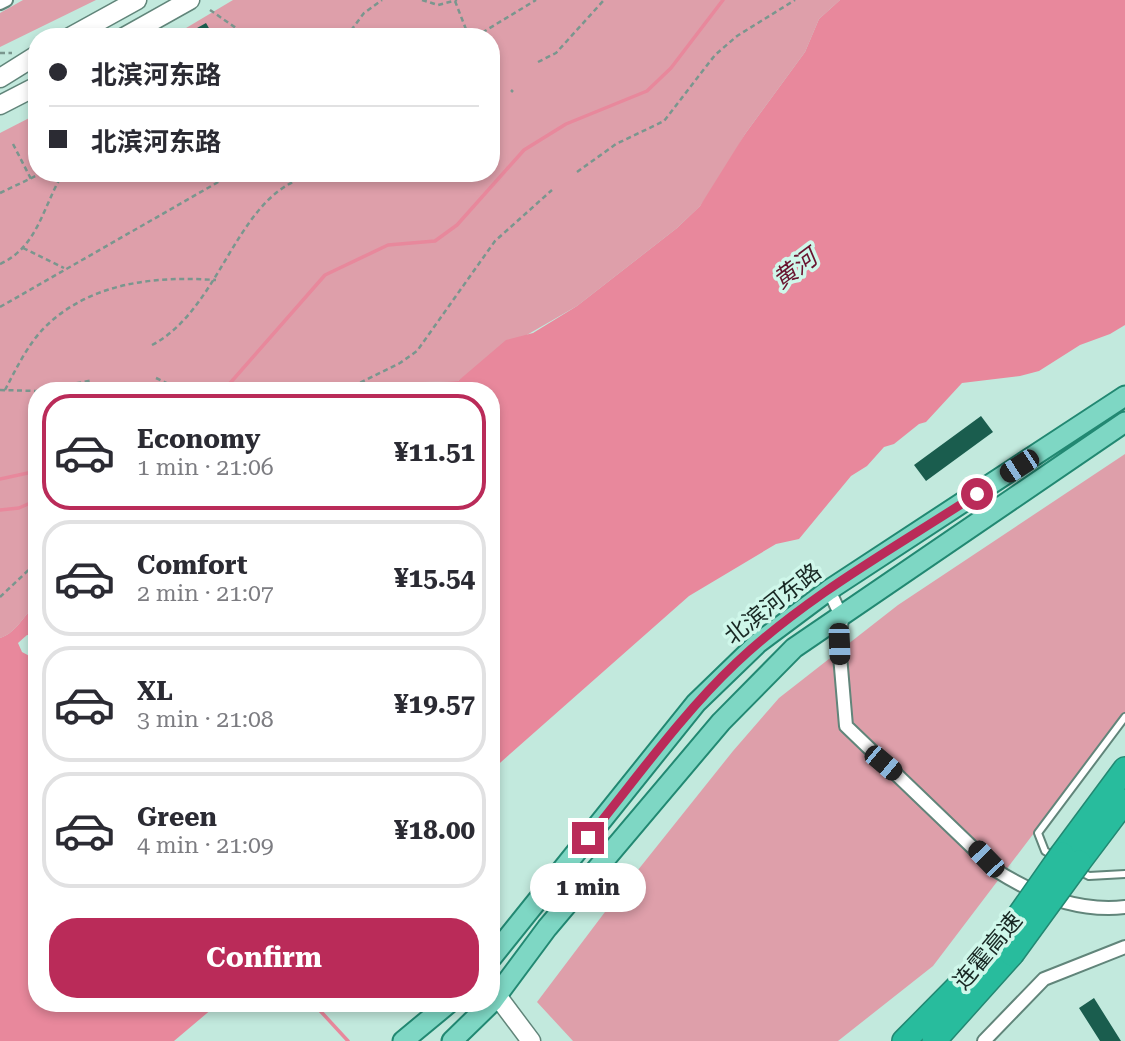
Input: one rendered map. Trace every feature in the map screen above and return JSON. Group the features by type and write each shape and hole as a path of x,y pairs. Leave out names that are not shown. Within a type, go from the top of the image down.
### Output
{"highway":[{"path":"1070,858 1125,769"},
{"path":"1070,858 1125,801"},
{"name":"连霍高速","path":"934,1041 1004,951 1070,858"},
{"name":"连霍高速","path":"904,1041 1004,951"}],"main road":[{"path":"86,28 137,0"},
{"path":"140,28 190,0"},
{"path":"0,78 28,61"},
{"path":"0,105 28,91"},
{"name":"北滨河东路","path":"500,947 696,703 758,643 829,590 1125,396"},
{"name":"北滨河东路","path":"500,988 547,928 721,722 794,648 842,618 1125,422"},
{"path":"500,1005 531,1041"},
{"path":"403,1041 438,1012"},
{"name":"北滨河东路","path":"452,1041 479,1012"}],"street":[{"path":"0,4 6,0"},
{"path":"829,590 842,618 840,656 846,726 998,871 1023,887 1102,909 1125,907"},
{"path":"984,1041 1044,979 1125,947"}],"lane":[{"path":"1125,718 1038,833 1045,851 1089,876 1125,874"}],"path":[{"path":"353,28 364,13 382,0"},
{"path":"422,0 456,1 466,28"},
{"path":"490,28 536,0"},
{"path":"538,62 555,53 604,0"},
{"path":"577,172 615,144 664,121 715,55 737,36 795,0"},
{"path":"210,10 236,28"},
{"path":"13,144 28,173"},
{"path":"0,193 28,180"},
{"path":"0,264 16,257 32,239 59,182"},
{"path":"0,307 218,182"},
{"path":"152,345 164,339 185,320 216,280 253,219 272,198 295,182"},
{"path":"361,382 400,363 417,351 495,241 552,190"},
{"path":"23,248 66,268"},
{"path":"28,391 2,390 45,327 96,294 128,283 170,277 216,280"},
{"path":"156,378 164,382"},
{"path":"83,382 93,380"},
{"path":"0,597 28,569"}],"shaded area":[{"path":"23,0 96,0 39,28 28,28 28,33 0,47 0,13"},
{"path":"233,0 840,0 819,19 805,52 745,134 718,182 700,206 677,228 577,306 525,336 458,381 28,382 28,614 16,628 0,638 0,133 28,119 28,182 500,182 500,28 186,28"},
{"path":"1125,454 1125,713 933,966 838,1041 573,1041 537,1002 614,900 779,698 898,605"}],"water":[{"name":"黄河","path":"840,0 1125,0 1125,325 1110,334 1080,345 1039,371 962,383 926,422 919,424 894,444 884,447 867,466 851,476 799,539 776,544 689,596 500,763 500,382 424,382 458,381 506,340 533,333 577,306 677,228 700,206 745,134 805,52 819,19"},
{"path":"28,614 28,635 18,643 22,652 28,655 28,1012 208,1012 174,1041 0,1041 0,638 16,628"}],"building":[{"path":"981,416 993,432 926,481 914,465"},
{"path":"1094,998 1121,1041 1100,1041 1079,1008"}],"waterway":[{"path":"500,177 524,150 566,124 647,91 671,68 723,0"},
{"path":"231,382 325,275 388,245 435,241 457,225 495,182"},
{"path":"0,479 28,473"},
{"path":"0,510 28,504"},
{"path":"321,1012 348,1041"}],"route":[{"path":"588,838 696,703 747,653 829,590 977,494"}]}
